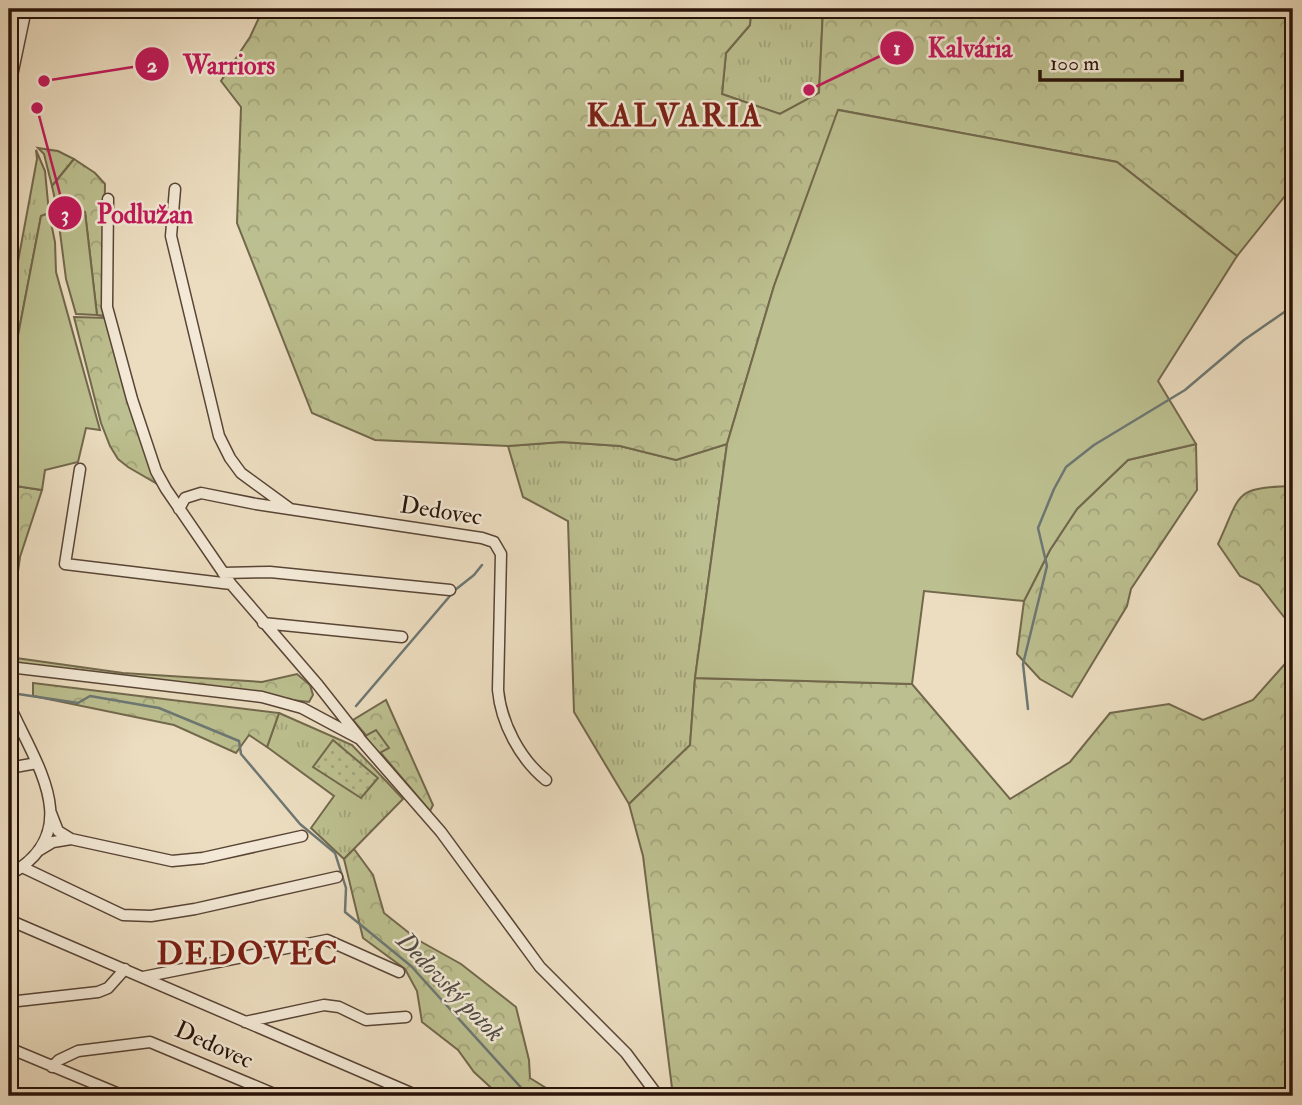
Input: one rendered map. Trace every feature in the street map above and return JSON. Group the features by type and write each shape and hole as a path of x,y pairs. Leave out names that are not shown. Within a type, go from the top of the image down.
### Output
{"street":[{"path":"9,90 26,9"},
{"path":"175,189 171,223 173,242 219,436 229,458 241,473 289,508"},
{"path":"108,199 109,318 156,471 179,509 231,584 263,624 318,685 360,739 441,832 540,967 625,1053 659,1096"},
{"path":"80,469 65,564 231,584"},
{"name":"Dedovec","path":"156,471 172,488 183,492 482,538 497,544 501,564 500,702 518,746 534,769 546,780"},
{"path":"179,509 185,498 201,493"},
{"path":"223,573 271,572 450,590"},
{"path":"263,624 402,637"},
{"path":"9,667 262,696 302,708 360,739"},
{"path":"302,708 315,708 323,703 318,685"},
{"path":"9,704 49,791 51,813 58,831 71,839 172,861 203,858 302,836"},
{"path":"9,768 37,763"},
{"path":"36,853 47,831 51,813"},
{"path":"9,875 53,842 71,839"},
{"path":"22,867 123,915 151,916 195,909 337,877"},
{"name":"Dedovec","path":"9,920 418,1096"},
{"path":"144,977 327,940 399,972"},
{"path":"9,1002 98,992 108,988 125,968"},
{"name":"Dedovec","path":"245,1021 324,1005 340,1007 366,1020 406,1017"},
{"name":"Dedovec","path":"52,1067 69,1055 88,1049 150,1041 279,1096"},
{"path":"9,1048 124,1096"}],"green space":[{"path":"263,9 751,9 750,25 726,53 722,94 780,114 819,93 823,9 1293,9 1293,186 1237,256 1117,162 839,110 774,286 727,444 676,460 620,446 562,442 508,446 375,440 312,413 237,223 241,107 221,81 250,37"},
{"path":"751,9 823,9 819,93 780,114 722,94 726,53 750,25"},
{"path":"838,110 1117,162 1237,256 1158,381 1196,444 1128,460 1077,509 1050,550 1024,601 924,591 912,684 695,678 727,444 774,286"},
{"path":"38,148 58,151 74,159 52,186 44,154"},
{"path":"36,150 45,171 49,213 41,216 9,382 9,310 37,159"},
{"path":"74,159 95,173 105,184 103,306 106,316 97,315 85,212 57,209 52,186"},
{"path":"57,209 85,212 97,315 76,314 66,279"},
{"path":"49,213 55,242 56,272 100,430 86,428 78,462 45,470 42,490 9,485 9,382 41,216"},
{"path":"74,317 109,318 166,489 128,467 118,459 110,446 101,423"},
{"path":"562,442 620,446 676,460 727,444 695,678 690,745 629,804 574,712 568,521 523,497 508,446"},
{"path":"1196,444 1197,490 1131,589 1127,606 1072,697 1040,679 1017,654 1024,601 1050,550 1077,509 1128,460"},
{"path":"9,485 42,490 20,557 16,586 9,605"},
{"path":"1293,486 1293,620 1284,617 1259,585 1240,576 1218,544 1236,503 1242,496 1259,489"},
{"path":"1292,656 1293,1096 673,1096 643,856 629,804 690,745 695,678 912,684 1010,799 1070,762 1110,713 1169,704 1203,720 1253,700"},
{"path":"9,657 123,673 262,682 297,674 310,685 313,695 309,702 9,667"},
{"path":"33,683 279,713 267,747 249,735 236,753 174,725 33,696"},
{"path":"386,700 433,805 430,811 353,720"},
{"path":"279,713 352,745 403,799 344,859 311,828 334,796 267,747"},
{"path":"376,730 389,748 378,754 365,736"},
{"path":"333,740 378,778 361,798 313,767"},
{"path":"354,849 373,875 384,913 418,940 461,964 516,1007 529,1060 530,1078 559,1096 500,1096 474,1072 458,1050 422,1022 417,991 405,969 363,938 344,859"}],"waterway":[{"path":"1028,709 1023,664 1047,566 1038,528 1066,467 1094,445 1185,390 1244,340 1293,306"},
{"path":"356,706 455,590 482,565"},
{"name":"Dedovský potok","path":"18,694 78,703 90,696 159,708 239,741 241,754 300,824 335,853 346,888 345,912 411,966 525,1092 542,1092 547,1096"}],"place":[{"name":"Warriors","path":"44,81"},
{"name":"Kalvária","path":"809,90"},
{"name":"Podlužan","path":"37,108"}],"district":[{"name":"KALVARIA","path":"675,116"},
{"name":"DEDOVEC","path":"248,954"}]}
